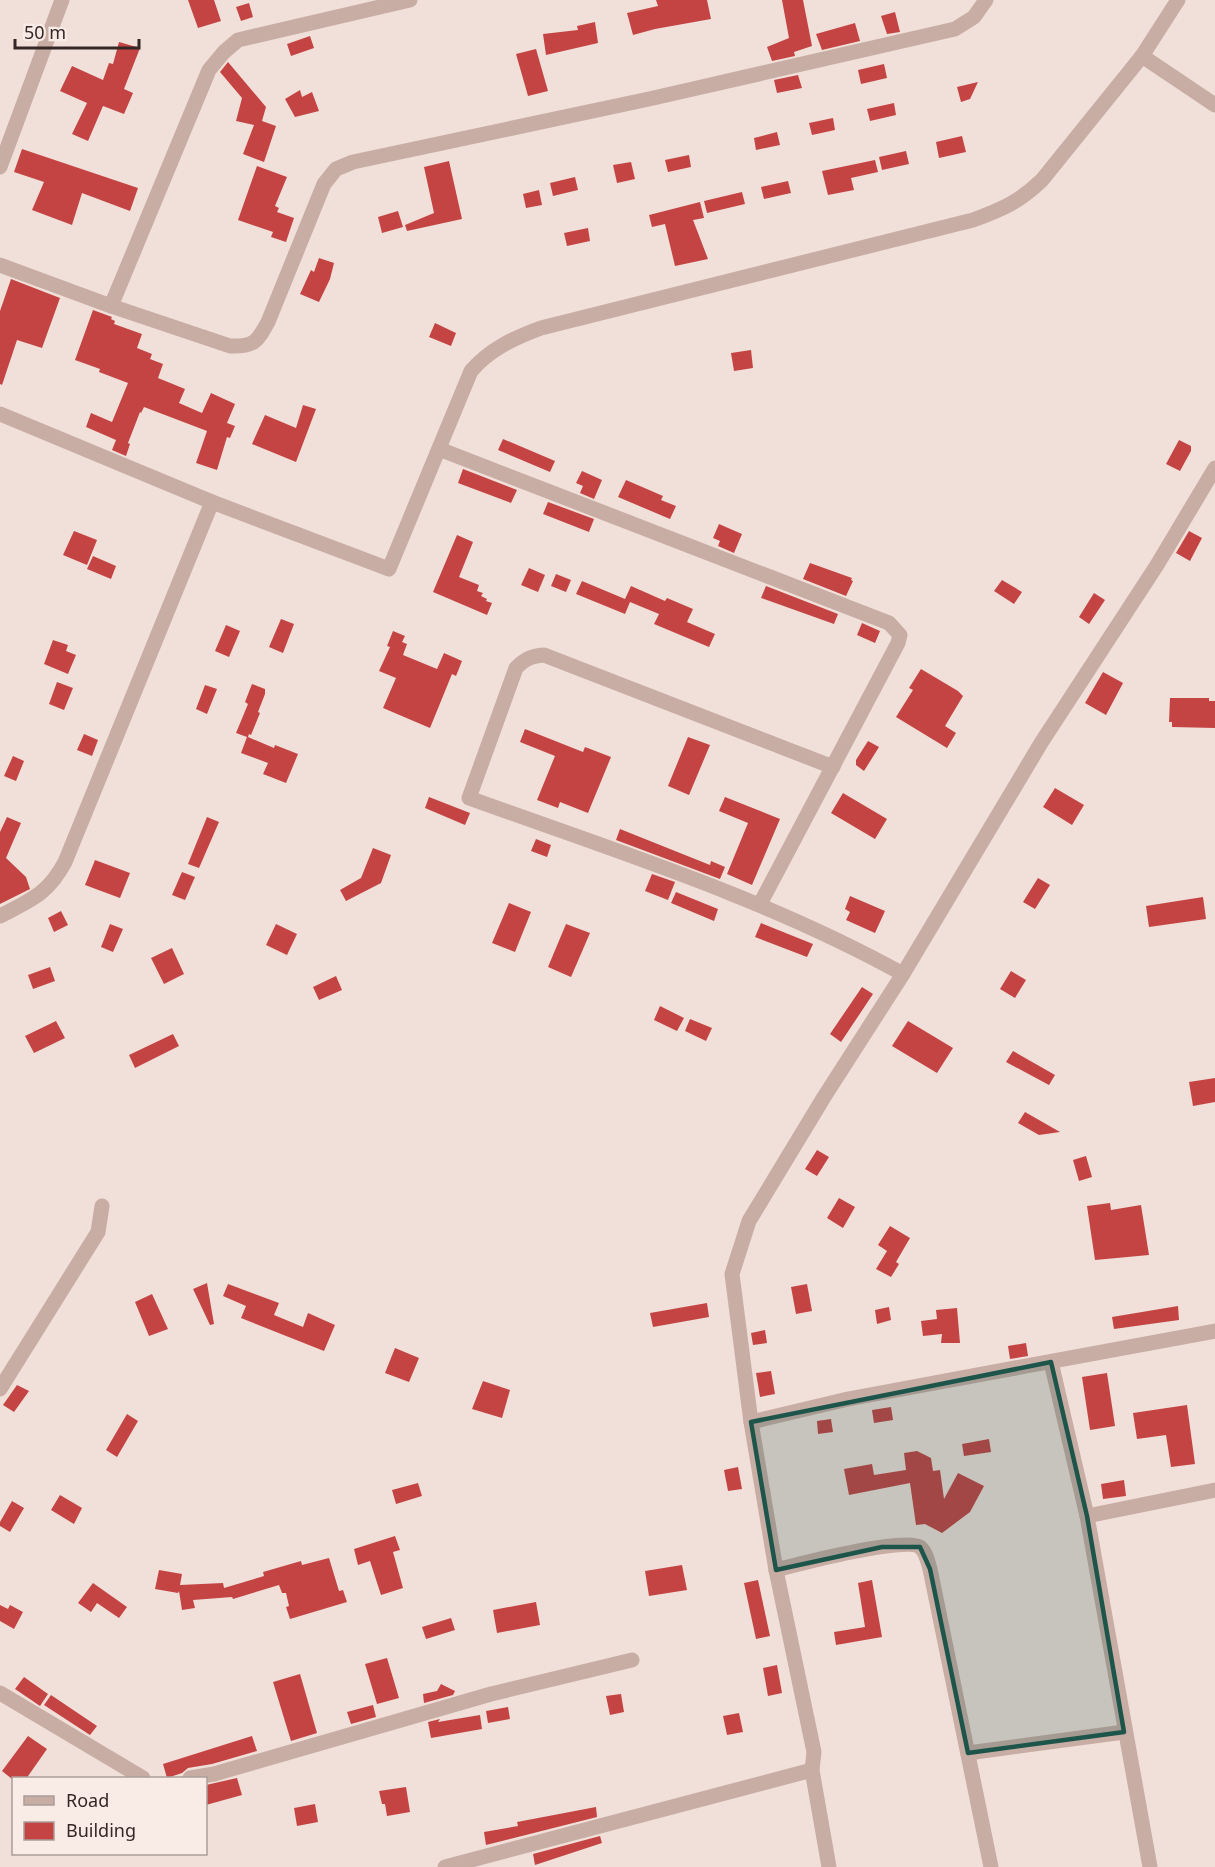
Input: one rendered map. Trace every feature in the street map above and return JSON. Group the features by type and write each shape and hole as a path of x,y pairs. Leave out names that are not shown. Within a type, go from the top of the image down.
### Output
{"street":[{"path":"0,167 62,0"},
{"path":"111,306 210,70 224,52 238,40 410,0"},
{"path":"0,265 111,306 230,345 247,347 260,337 268,322 324,184 336,169 353,162 649,99 954,29 974,17 986,0"},
{"path":"0,414 213,502 389,569 471,370 482,358 522,335 541,328 973,220 1001,210 1023,198 1042,180 1142,56 1178,0"},
{"path":"1142,56 1215,105"},
{"path":"439,449 889,623 900,634 898,643 760,904"},
{"path":"830,1867 812,1770 814,1752 776,1570 751,1422 732,1274 749,1221 824,1097 903,974 1041,743 1157,565 1215,468"},
{"path":"0,916 40,895 56,879 65,862 149,652 213,502"},
{"path":"833,767 544,655 533,656 516,668 469,798 760,904 903,974"},
{"path":"0,1389 98,1232 102,1206"},
{"path":"751,1422 848,1399 1215,1331"},
{"path":"1051,1362 1087,1516 1150,1867"},
{"path":"1087,1516 1215,1490"},
{"path":"776,1570 882,1547 909,1544 920,1547 930,1569 991,1867"},
{"path":"200,1777 491,1694 632,1660"},
{"path":"0,1693 140,1777"},
{"path":"968,1753 1124,1732"},
{"path":"445,1867 812,1770"}],"highlighted area":[{"path":"1051,1362 1087,1516 1124,1732 968,1753 930,1569 920,1547 882,1547 776,1570 751,1422"}],"building":[{"path":"188,0 214,0 221,21 198,28"},
{"path":"656,0 707,0 711,19 633,35 627,13 658,6"},
{"path":"782,0 803,0 812,46 794,52 795,56 772,61 767,47 789,38"},
{"path":"249,3 253,17 241,21 236,7"},
{"path":"895,12 900,32 887,34 881,16"},
{"path":"595,22 598,43 546,55 543,34 578,30 577,26"},
{"path":"855,23 860,41 822,50 816,34"},
{"path":"310,36 314,48 291,56 287,44"},
{"path":"119,42 140,48 124,89 133,93 124,114 103,106 88,141 72,134 87,103 60,91 72,66 103,80 109,63 113,64"},
{"path":"536,49 548,91 528,96 516,54"},
{"path":"228,62 266,107 262,121 276,126 264,162 243,154 254,125 236,121 242,98 220,72"},
{"path":"884,64 887,78 861,84 858,70"},
{"path":"798,75 802,88 777,93 774,80"},
{"path":"978,82 970,99 961,102 957,87"},
{"path":"300,90 302,97 312,92 319,111 295,117 285,99"},
{"path":"894,103 896,115 870,121 867,109"},
{"path":"833,118 835,130 812,135 809,123"},
{"path":"777,132 780,145 756,150 754,138"},
{"path":"962,136 966,152 939,158 936,142"},
{"path":"22,149 138,188 130,211 82,193 72,225 32,210 44,182 14,172"},
{"path":"906,151 909,164 882,170 879,157"},
{"path":"689,155 691,167 668,172 665,160"},
{"path":"875,160 878,172 851,178 854,190 828,195 822,171"},
{"path":"449,161 462,219 407,231 405,225 434,213 424,167"},
{"path":"631,162 635,179 617,183 613,165"},
{"path":"257,166 287,177 275,206 279,208 277,212 294,218 286,242 271,237 273,232 238,220"},
{"path":"575,177 578,190 553,196 550,183"},
{"path":"788,181 791,193 764,199 761,187"},
{"path":"539,190 542,205 526,208 523,194"},
{"path":"742,192 745,204 707,213 704,201"},
{"path":"700,202 704,218 693,220 708,259 675,266 665,224 652,227 649,215"},
{"path":"398,211 403,227 382,233 378,217"},
{"path":"588,228 590,241 567,246 564,233"},
{"path":"319,258 334,263 330,279 319,302 300,294 311,270 314,272"},
{"path":"11,279 60,298 42,348 17,340 2,385 0,384 0,311"},
{"path":"93,310 112,317 114,324 142,334 137,348 152,354 150,359 163,364 158,378 185,389 179,403 202,413 211,393 235,404 227,423 235,426 230,438 227,437 217,470 196,463 207,431 144,407 128,443 130,444 126,456 112,450 116,440 86,427 91,413 112,422 128,383 75,360"},
{"path":"435,323 456,333 451,346 429,337"},
{"path":"751,350 753,368 734,371 731,353"},
{"path":"303,405 316,409 296,462 252,444 265,415 296,428"},
{"path":"503,439 555,461 550,472 498,450"},
{"path":"1179,440 1191,446 1191,451 1180,471 1166,464"},
{"path":"463,469 517,490 511,503 458,483"},
{"path":"582,471 602,480 594,499 580,493 583,486 576,483"},
{"path":"626,480 663,496 661,500 676,506 670,519 618,497"},
{"path":"548,502 594,519 589,532 543,514"},
{"path":"719,524 742,534 734,553 718,546 720,541 713,538"},
{"path":"74,531 97,540 87,565 63,555"},
{"path":"1189,531 1202,538 1190,561 1176,553"},
{"path":"457,535 473,542 459,577 479,585 477,591 483,593 481,596 487,599 486,601 492,603 487,615 433,592"},
{"path":"93,556 116,566 111,579 87,569"},
{"path":"810,563 852,578 853,581 846,596 803,579"},
{"path":"529,568 545,575 538,592 521,585"},
{"path":"556,574 571,580 566,592 551,586"},
{"path":"1002,580 1022,592 1014,604 994,591"},
{"path":"582,581 625,599 631,586 665,601 667,598 693,609 687,622 715,634 709,647 654,624 659,614 630,602 625,614 576,594"},
{"path":"766,586 838,614 834,624 761,598"},
{"path":"1094,593 1105,600 1089,624 1079,617"},
{"path":"281,619 294,624 283,653 269,647"},
{"path":"862,623 880,631 875,643 857,635"},
{"path":"226,625 240,631 229,657 215,651"},
{"path":"393,631 405,636 402,642 407,644 403,655 437,669 444,653 462,661 456,676 452,674 430,728 383,708 396,678 379,671 390,647 387,646"},
{"path":"53,640 68,645 66,651 76,655 68,674 44,664"},
{"path":"921,669 963,696 945,726 956,733 947,748 896,717 913,690 909,688"},
{"path":"1103,672 1123,683 1106,715 1085,703"},
{"path":"57,682 73,688 64,710 49,704"},
{"path":"252,684 265,689 265,694 258,712 260,713 248,737 274,748 275,745 298,754 286,783 263,774 268,763 241,753 247,737 236,733 248,704 245,702"},
{"path":"205,685 217,689 207,714 196,709"},
{"path":"1170,698 1209,698 1209,701 1215,701 1215,728 1172,727 1172,722 1169,722"},
{"path":"525,729 583,752 585,747 611,757 588,813 560,802 558,808 537,800 555,756 520,742"},
{"path":"84,734 98,740 92,756 77,750"},
{"path":"688,737 710,745 689,795 668,786"},
{"path":"868,741 879,747 864,771 856,765 856,760"},
{"path":"13,756 24,761 16,781 4,776"},
{"path":"1055,788 1084,805 1072,825 1043,807"},
{"path":"843,793 887,819 875,839 831,813"},
{"path":"429,797 470,813 465,825 425,808"},
{"path":"725,797 780,819 752,885 727,874 748,823 719,811"},
{"path":"7,817 21,823 6,858 26,877 30,889 0,904 0,832"},
{"path":"207,817 219,822 199,868 188,864"},
{"path":"620,829 710,865 711,861 725,867 720,879 616,840"},
{"path":"536,839 551,845 547,857 531,851"},
{"path":"373,848 391,855 381,883 346,901 340,890 361,878"},
{"path":"95,860 130,873 120,898 85,885"},
{"path":"182,872 195,877 185,900 172,895"},
{"path":"652,874 675,882 668,900 645,891"},
{"path":"1038,878 1050,885 1035,909 1023,902"},
{"path":"676,892 718,909 714,921 671,903"},
{"path":"850,896 885,911 875,933 846,920 850,912 845,909"},
{"path":"1203,897 1206,919 1149,927 1146,906"},
{"path":"509,903 531,912 515,952 492,943"},
{"path":"61,911 68,925 54,932 48,918"},
{"path":"761,923 813,944 807,957 755,937"},
{"path":"110,924 123,929 113,952 101,947"},
{"path":"276,924 297,934 287,955 266,945"},
{"path":"566,924 590,933 571,977 548,967"},
{"path":"172,948 184,974 164,984 151,958"},
{"path":"50,967 55,981 33,989 28,975"},
{"path":"1011,971 1026,980 1015,998 1000,989"},
{"path":"336,976 342,990 319,1000 313,987"},
{"path":"862,987 873,994 841,1042 830,1034"},
{"path":"660,1006 684,1018 677,1031 654,1020"},
{"path":"690,1019 712,1028 706,1041 685,1031"},
{"path":"56,1021 65,1038 34,1053 25,1036"},
{"path":"908,1021 953,1048 937,1073 892,1046"},
{"path":"173,1034 179,1046 135,1068 129,1055"},
{"path":"1013,1051 1055,1075 1049,1085 1006,1062"},
{"path":"1215,1078 1215,1102 1193,1106 1189,1082"},
{"path":"1025,1112 1060,1132 1039,1135 1018,1123"},
{"path":"817,1150 829,1157 817,1176 805,1169"},
{"path":"1086,1156 1092,1177 1079,1181 1073,1160"},
{"path":"839,1198 855,1207 843,1228 827,1218"},
{"path":"1110,1203 1111,1210 1141,1205 1149,1255 1095,1260 1087,1206"},
{"path":"890,1226 910,1238 896,1262 899,1264 891,1277 876,1269 887,1251 878,1245"},
{"path":"207,1283 214,1324 210,1325 193,1289"},
{"path":"228,1284 279,1303 274,1315 303,1327 308,1313 335,1325 324,1351 241,1318 246,1306 223,1296"},
{"path":"807,1284 812,1311 796,1314 791,1287"},
{"path":"152,1294 168,1329 149,1336 135,1302"},
{"path":"707,1303 709,1317 653,1327 650,1313"},
{"path":"1178,1306 1179,1320 1114,1329 1112,1317"},
{"path":"889,1307 891,1320 877,1324 875,1310"},
{"path":"957,1308 960,1343 941,1343 942,1334 923,1336 921,1321 937,1319 936,1310"},
{"path":"765,1330 767,1343 753,1345 751,1333"},
{"path":"1026,1343 1028,1356 1010,1359 1008,1346"},
{"path":"395,1348 419,1358 409,1382 385,1373"},
{"path":"771,1371 775,1394 760,1397 756,1373"},
{"path":"1107,1373 1115,1426 1090,1430 1082,1377"},
{"path":"483,1381 510,1390 502,1418 472,1409"},
{"path":"17,1385 29,1391 14,1412 3,1405"},
{"path":"1187,1405 1195,1464 1171,1467 1166,1435 1137,1439 1133,1413"},
{"path":"891,1407 893,1420 874,1423 872,1410"},
{"path":"127,1414 138,1421 117,1457 106,1450"},
{"path":"831,1419 833,1432 818,1434 817,1421"},
{"path":"989,1439 991,1452 964,1456 962,1444"},
{"path":"917,1451 931,1458 933,1471 940,1470 944,1499 958,1473 984,1486 970,1512 942,1533 925,1524 916,1525 910,1483 849,1495 844,1469 872,1464 874,1475 906,1470 904,1453"},
{"path":"738,1467 742,1489 728,1491 724,1470"},
{"path":"1124,1480 1126,1496 1103,1499 1101,1484"},
{"path":"418,1483 422,1496 396,1504 392,1490"},
{"path":"60,1495 82,1508 74,1524 51,1510"},
{"path":"12,1501 24,1508 10,1532 0,1526 0,1522"},
{"path":"395,1536 400,1550 393,1552 403,1588 381,1595 370,1561 358,1565 354,1549"},
{"path":"329,1558 339,1591 343,1590 347,1602 290,1619 286,1607 289,1606 286,1593 282,1593 279,1585 233,1599 232,1597 193,1600 195,1608 182,1610 179,1591 178,1593 155,1589 159,1570 182,1574 180,1585 223,1583 224,1588 264,1576 263,1572 301,1561 302,1565"},
{"path":"682,1565 687,1590 649,1596 645,1571"},
{"path":"758,1580 770,1636 756,1639 744,1583"},
{"path":"872,1580 882,1637 836,1645 834,1632 865,1627 858,1583"},
{"path":"93,1583 127,1607 119,1618 97,1603 91,1612 78,1603"},
{"path":"536,1602 540,1625 497,1633 493,1610"},
{"path":"0,1605 8,1609 10,1605 23,1612 14,1629 0,1621"},
{"path":"451,1618 455,1630 426,1639 422,1627"},
{"path":"387,1658 399,1698 377,1704 365,1664"},
{"path":"777,1665 782,1693 768,1696 763,1668"},
{"path":"300,1674 317,1733 291,1741 273,1682"},
{"path":"24,1677 48,1694 40,1706 15,1689"},
{"path":"441,1684 455,1691 453,1695 424,1703 423,1694 437,1691"},
{"path":"621,1694 624,1712 610,1715 606,1696"},
{"path":"51,1695 97,1726 90,1735 44,1705"},
{"path":"373,1705 376,1717 351,1724 347,1712"},
{"path":"508,1707 510,1719 488,1723 486,1711"},
{"path":"739,1713 743,1732 727,1735 723,1716"},
{"path":"480,1715 482,1729 431,1738 428,1722"},
{"path":"28,1736 47,1749 27,1777 12,1777 12,1779 2,1771"},
{"path":"252,1736 257,1751 212,1764 188,1768 170,1777 167,1777 163,1764"},
{"path":"237,1778 242,1795 207,1805 207,1785"},
{"path":"406,1787 410,1812 387,1816 379,1791"},
{"path":"315,1804 318,1822 297,1826 294,1808"},
{"path":"596,1807 597,1817 486,1845 484,1832 518,1826 517,1822"},
{"path":"600,1836 602,1843 535,1865 533,1854"}]}
